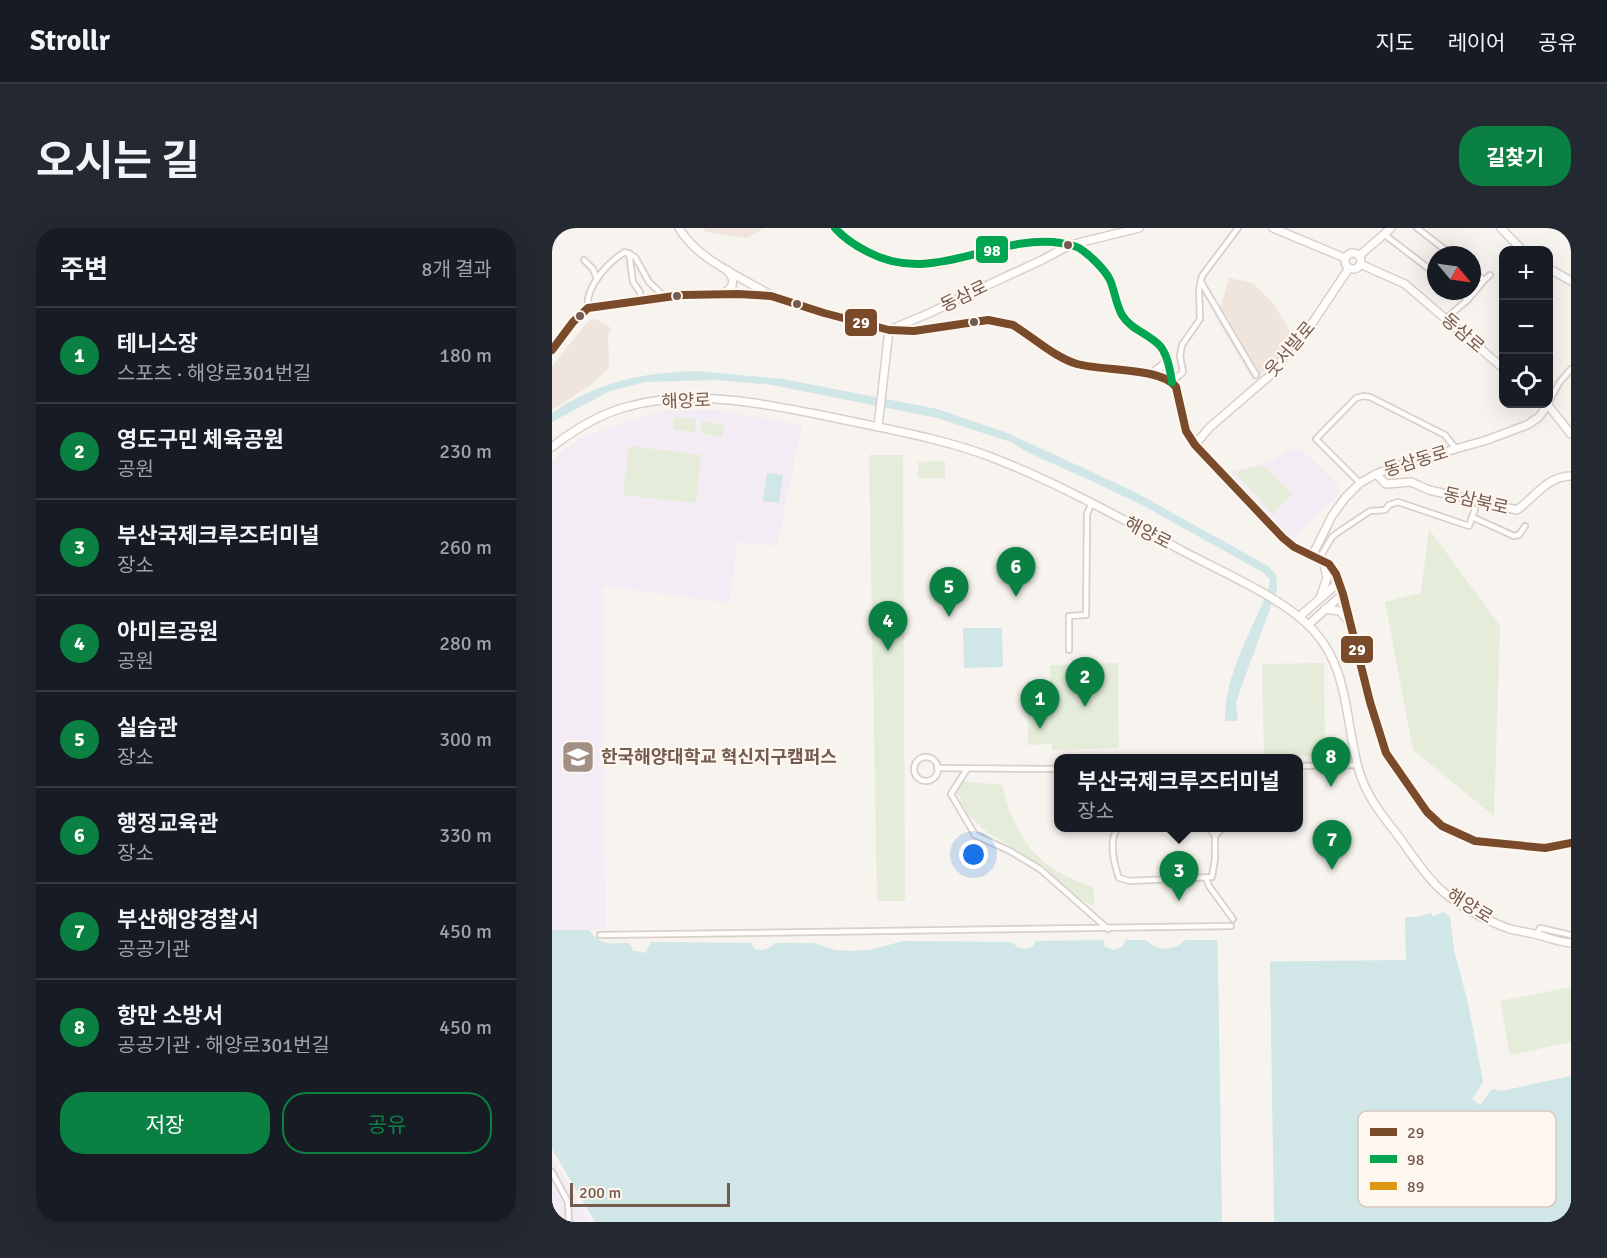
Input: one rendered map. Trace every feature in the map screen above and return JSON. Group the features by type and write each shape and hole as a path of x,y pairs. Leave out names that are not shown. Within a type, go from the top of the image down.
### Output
{"main road":[{"path":"679,228 700,252 771,296 824,313 889,330 914,331 996,320 1013,325 1077,364 1135,371 1172,382 1176,387 1186,431 1195,445 1283,538 1294,547 1318,558 1336,574 1372,711 1386,753 1427,812 1442,826 1475,842 1545,848 1571,843"},
{"path":"835,228 850,242 875,256 905,264 939,264 1021,244 1040,242 1070,245"},
{"name":"동삼로","path":"889,330 932,312 1070,245 1140,228"},
{"path":"1273,228 1345,258"},
{"path":"1345,258 1353,253 1361,254 1391,228"},
{"path":"1501,228 1518,246"},
{"path":"1345,258 1345,263 1349,268 1355,269 1360,264 1361,254"},
{"path":"1361,254 1369,267"},
{"name":"동삼로","path":"1360,264 1405,284 1499,365"},
{"path":"724,294 732,286 733,279 726,268"},
{"name":"웃서발로","path":"1195,445 1209,428 1275,371 1288,349 1313,322 1349,268"},
{"path":"1553,271 1571,281"},
{"path":"738,294 742,290 743,283 739,277"},
{"path":"552,350 573,322 588,308 665,297 724,294 771,296"},
{"path":"878,427 889,330"},
{"path":"1150,375 1167,362"},
{"name":"해양로","path":"552,447 575,429 630,406 671,399 718,400 790,409 937,441 990,457 1046,481 1253,589 1299,616 1330,652 1342,683 1362,783 1371,799 1437,887 1466,908 1509,928 1559,942 1571,943"},
{"name":"동삼동로","path":"1318,558 1332,516 1360,483 1396,466 1527,425 1539,417 1545,408"},
{"path":"1551,408 1571,434"},
{"name":"동삼북로","path":"1376,474 1386,484 1411,482 1429,490 1517,510 1527,504 1536,492 1556,479 1571,476"},
{"path":"1318,558 1326,569 1327,578 1319,599"},
{"path":"1299,616 1339,582"},
{"path":"1308,625 1343,594"},
{"path":"1325,609 1340,611 1350,624"}],"street":[{"path":"1103,228 1103,237"},
{"path":"1070,245 1084,251 1107,275 1124,317 1160,347 1172,382 1183,372 1180,356 1182,345 1200,319 1202,276 1238,228"},
{"path":"1417,228 1440,246"},
{"path":"1385,235 1427,267"},
{"path":"588,308 588,294 597,280 627,252"},
{"path":"627,252 635,257 649,282 665,297"},
{"path":"627,252 631,276 640,292 641,300"},
{"path":"584,260 593,269 597,280"},
{"path":"1481,284 1490,275"},
{"path":"1201,282 1256,375"},
{"path":"1446,319 1468,300"},
{"path":"1553,394 1571,369"},
{"path":"1360,483 1316,439 1356,398 1370,397 1439,431 1451,441 1456,449"},
{"path":"1318,558 1337,533 1370,511 1384,510 1394,502 1469,526 1475,508"},
{"path":"1069,651 1069,616 1086,615 1086,514 1091,504"},
{"path":"1472,518 1514,536 1519,535 1525,526"},
{"path":"923,758 931,759 938,768 933,778 926,781 916,776 914,769 916,762 923,758"},
{"path":"1303,766 1357,765"},
{"path":"938,768 1054,769"},
{"path":"967,769 951,794 975,835 1040,868 1108,929"},
{"path":"1116,832 1114,837 1114,865 1119,878 1123,880 1212,877 1215,859 1215,836 1212,832"},
{"path":"1215,836 1218,832"},
{"path":"1206,878 1209,886 1233,919"},
{"path":"600,935 1232,926"},
{"path":"1537,934 1540,928 1571,935"},
{"path":"552,1172 568,1202 569,1222"}],"shaded area":[{"path":"703,228 764,228 747,238 706,232"},
{"path":"1229,278 1253,283 1273,303 1293,336 1271,365 1253,380 1215,316 1220,309"},
{"path":"595,318 611,328 608,336 609,368 588,387 552,410 552,367 587,322"},
{"path":"696,371 783,379 937,409 1005,432 1133,491 1268,566 1276,574 1277,590 1239,693 1236,704 1238,721 1225,721 1229,686 1270,580 1264,573 1142,505 1027,452 1011,442 937,418 772,385 717,380 645,382 610,391 552,422 552,413 604,386 638,377"},
{"path":"667,409 717,410 802,425 777,546 737,542 730,603 604,586 605,929 552,930 552,462 563,450 584,436"},
{"path":"1301,449 1337,483 1340,492 1294,538 1287,535 1229,471 1270,462 1290,450"},
{"path":"767,473 783,475 779,503 763,501"},
{"path":"963,628 1002,628 1003,667 964,668"},
{"path":"1443,912 1450,916 1454,950 1468,1003 1483,1082 1472,1099 1480,1105 1492,1089 1501,1091 1571,1076 1571,1222 595,1222 552,1149 552,930 589,930 602,942 629,943 633,948 631,950 645,953 651,942 751,943 755,949 761,950 775,943 813,943 835,950 850,951 870,950 903,941 1012,942 1018,947 1028,949 1036,941 1103,940 1105,947 1114,950 1122,947 1126,940 1146,940 1155,947 1166,949 1178,946 1185,940 1217,940 1218,962 1406,960 1405,917 1417,917 1431,913 1433,917"},
{"path":"552,1156 589,1220 590,1222 552,1222"}],"green space":[{"path":"674,417 696,419 695,432 673,430"},
{"path":"702,421 724,425 722,437 700,433"},
{"path":"629,446 701,455 696,503 623,495"},
{"path":"869,455 903,455 905,901 877,901"},
{"path":"945,461 945,478 918,478 918,462"},
{"path":"1263,465 1292,494 1273,514 1235,472"},
{"path":"1429,529 1500,626 1494,816 1413,750 1385,602 1421,593"},
{"path":"1118,663 1119,748 1052,750 1052,744 1028,745 1028,713 1051,712 1050,665"},
{"path":"1324,663 1325,756 1264,754 1262,664"},
{"path":"963,781 1002,785 1014,822 1022,837 1044,862 1074,880 1093,887 1095,902 1093,906 1070,893 1045,867 988,833 968,815 954,788"},
{"path":"1571,987 1571,1042 1510,1055 1500,1001"}],"pier":[{"path":"1270,961 1274,1222 1222,1222 1218,962"}],"transit line":[{"name":"98","path":"835,228 850,242 868,252 893,261 917,264 941,262 1012,245 1036,242 1061,243 1077,247 1094,260 1108,276 1120,311 1126,320 1161,347 1167,359 1172,382"},
{"name":"29","path":"552,350 573,322 588,308 682,295 738,294 771,296 889,330 914,331 988,320 1013,325 1052,352 1077,364 1158,376 1176,387 1186,431 1195,445 1283,538 1294,547 1329,564 1336,574 1386,753 1427,812 1442,826 1475,841 1545,848 1571,843"}],"place":[{"name":"행정교육관","path":"1016,597"},
{"name":"실습관","path":"949,617"},
{"name":"아미르공원","path":"888,651"},
{"name":"영도구민 체육공원","path":"1085,707"},
{"name":"테니스장","path":"1040,729"},
{"name":"한국해양대학교 혁신지구캠퍼스","path":"578,757"},
{"name":"항만 소방서","path":"1331,787"},
{"name":"부산해양경찰서","path":"1332,870"},
{"name":"부산국제크루즈터미널","path":"1179,901"}]}
